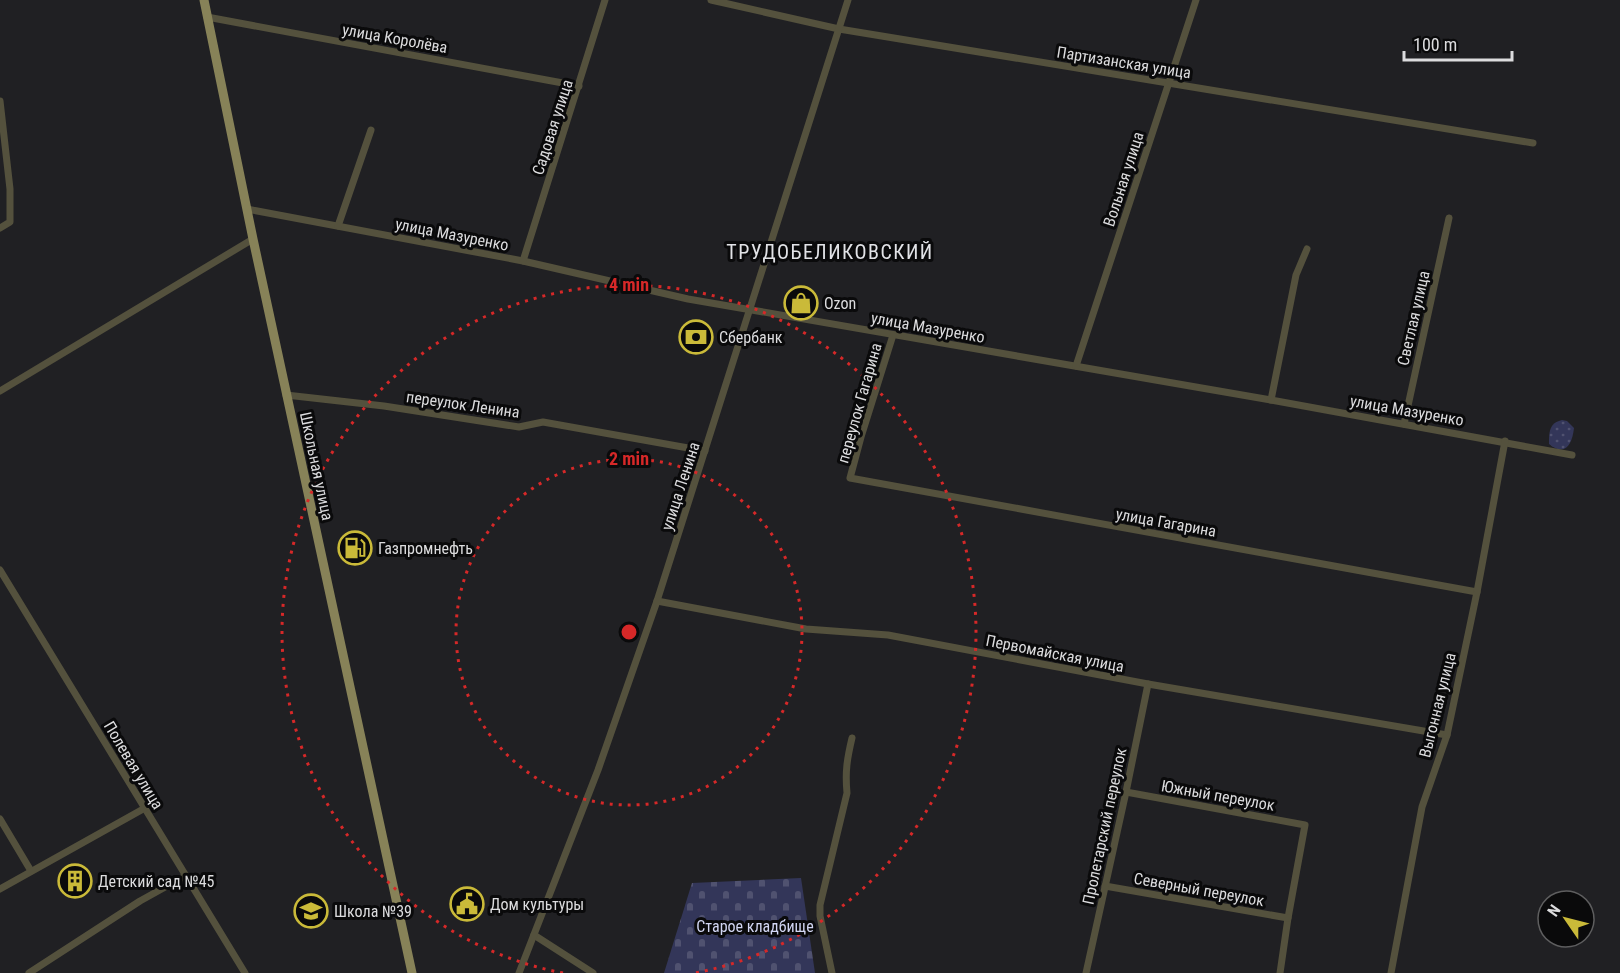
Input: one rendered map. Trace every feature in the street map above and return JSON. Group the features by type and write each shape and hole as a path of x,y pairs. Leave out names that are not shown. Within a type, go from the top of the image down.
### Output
{"main road":[{"name":"Школьная улица","path":"204,0 286,394 412,973"}],"street":[{"name":"Садовая улица","path":"523,261 606,0"},
{"name":"Партизанская улица","path":"711,0 839,29 1533,143"},
{"name":"улица Ленина","path":"519,973 598,770 657,601 848,0"},
{"name":"Вольная улица","path":"1076,366 1196,0"},
{"name":"улица Королёва","path":"207,17 579,86"},
{"path":"0,101 11,200 10,222 0,228"},
{"path":"339,226 371,130"},
{"name":"улица Мазуренко","path":"247,209 523,261 688,299 1505,441 1572,455"},
{"name":"Светлая улица","path":"1404,424 1449,218"},
{"path":"0,392 253,239"},
{"path":"1271,400 1296,275 1307,249"},
{"name":"переулок Гагарина","path":"850,478 893,335"},
{"name":"переулок Ленина","path":"286,394 384,406 519,428 543,422 705,451"},
{"name":"Выгонная улица","path":"1391,973 1422,807 1447,735 1505,441"},
{"name":"улица Гагарина","path":"850,478 1477,592"},
{"name":"Полевая улица","path":"0,570 245,973"},
{"name":"Первомайская улица","path":"657,601 806,629 888,635 1148,684 1447,735"},
{"name":"Пролетарский переулок","path":"1086,973 1148,684"},
{"path":"832,973 820,916 820,905 847,793 846,762 852,738"},
{"name":"Южный переулок","path":"1126,792 1305,825 1288,918"},
{"path":"0,889 145,808"},
{"path":"0,819 31,871"},
{"path":"29,973 140,901 185,876"},
{"name":"Северный переулок","path":"1105,886 1288,918"},
{"path":"1280,973 1288,918"},
{"path":"534,935 593,973"}],"green space":[{"path":"1567,421 1574,428 1572,440 1567,447 1559,449 1549,444 1549,436 1554,423"},
{"name":"Старое кладбище","path":"801,878 815,973 664,973 692,883"}],"place":[{"name":"Ozon","path":"801,303"},
{"name":"Сбербанк","path":"696,337"},
{"name":"Газпромнефть","path":"355,548"},
{"name":"Детский сад №45","path":"75,881"},
{"name":"Дом культуры","path":"467,904"},
{"name":"Школа №39","path":"311,911"}],"district":[{"name":"ТРУДОБЕЛИКОВСКИЙ","path":"830,252"}]}
